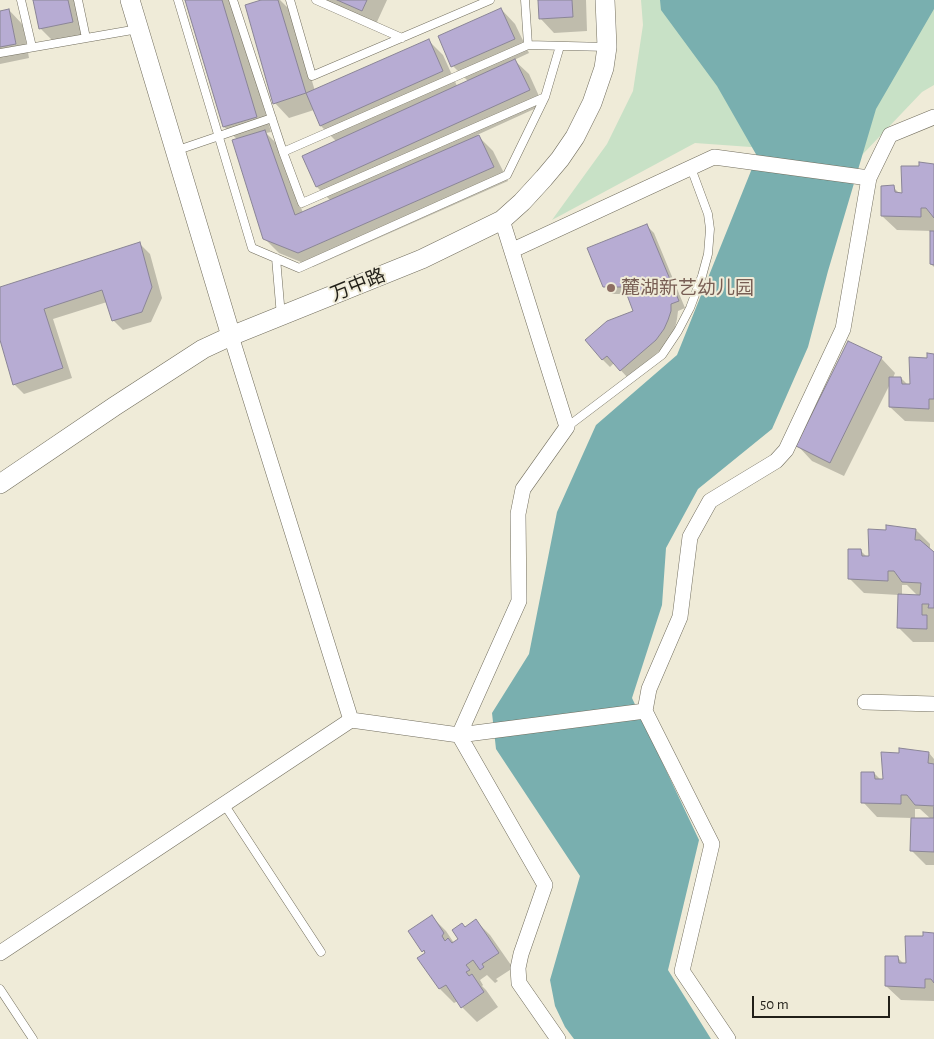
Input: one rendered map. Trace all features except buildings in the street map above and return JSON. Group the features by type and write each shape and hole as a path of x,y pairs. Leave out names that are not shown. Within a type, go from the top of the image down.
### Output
{"street":[{"path":"130,0 231,336 351,720"},
{"name":"万中路","path":"0,484 202,349 422,260 502,220 522,202 560,159 575,136 592,103 604,68 607,46 605,0"},
{"path":"728,1039 682,971 712,844 645,711 649,689 680,617 690,537 710,501 776,461 786,450 843,329 869,178 890,135 934,117"},
{"path":"513,250 714,157 869,178"},
{"path":"459,735 519,601 518,514 523,489 567,427 513,250 502,220"},
{"path":"865,702 934,704"},
{"path":"0,953 351,720 459,735 645,711"},
{"path":"459,735 545,885 518,968 519,983 558,1039"}],"lane":[{"path":"21,0 32,47"},
{"path":"78,0 86,38"},
{"path":"178,0 252,248 299,268 507,175 545,98 560,46"},
{"path":"233,0 283,152 302,203 545,98"},
{"path":"290,0 312,76 490,0"},
{"path":"316,0 402,38"},
{"path":"525,0 528,45"},
{"path":"0,52 138,28"},
{"path":"283,152 528,45 607,46"},
{"path":"175,151 272,118"},
{"path":"567,427 662,355 690,308 708,254 710,230 708,214 691,168"},
{"path":"276,258 281,316"},
{"path":"224,804 321,952"},
{"path":"0,988 33,1039"}],"green space":[{"path":"641,0 934,0 934,85 922,92 862,155 695,143 552,220 607,144 633,91 643,25"}],"water":[{"path":"660,0 934,0 934,9 876,109 828,271 808,347 772,429 698,489 666,548 662,605 632,698 699,840 668,970 711,1039 574,1039 565,1027 555,1006 550,980 580,876 496,749 492,713 529,654 557,512 596,425 677,355 757,156 717,86 661,10"}],"place":[{"name":"麓湖新艺幼儿园","path":"611,288"}]}
